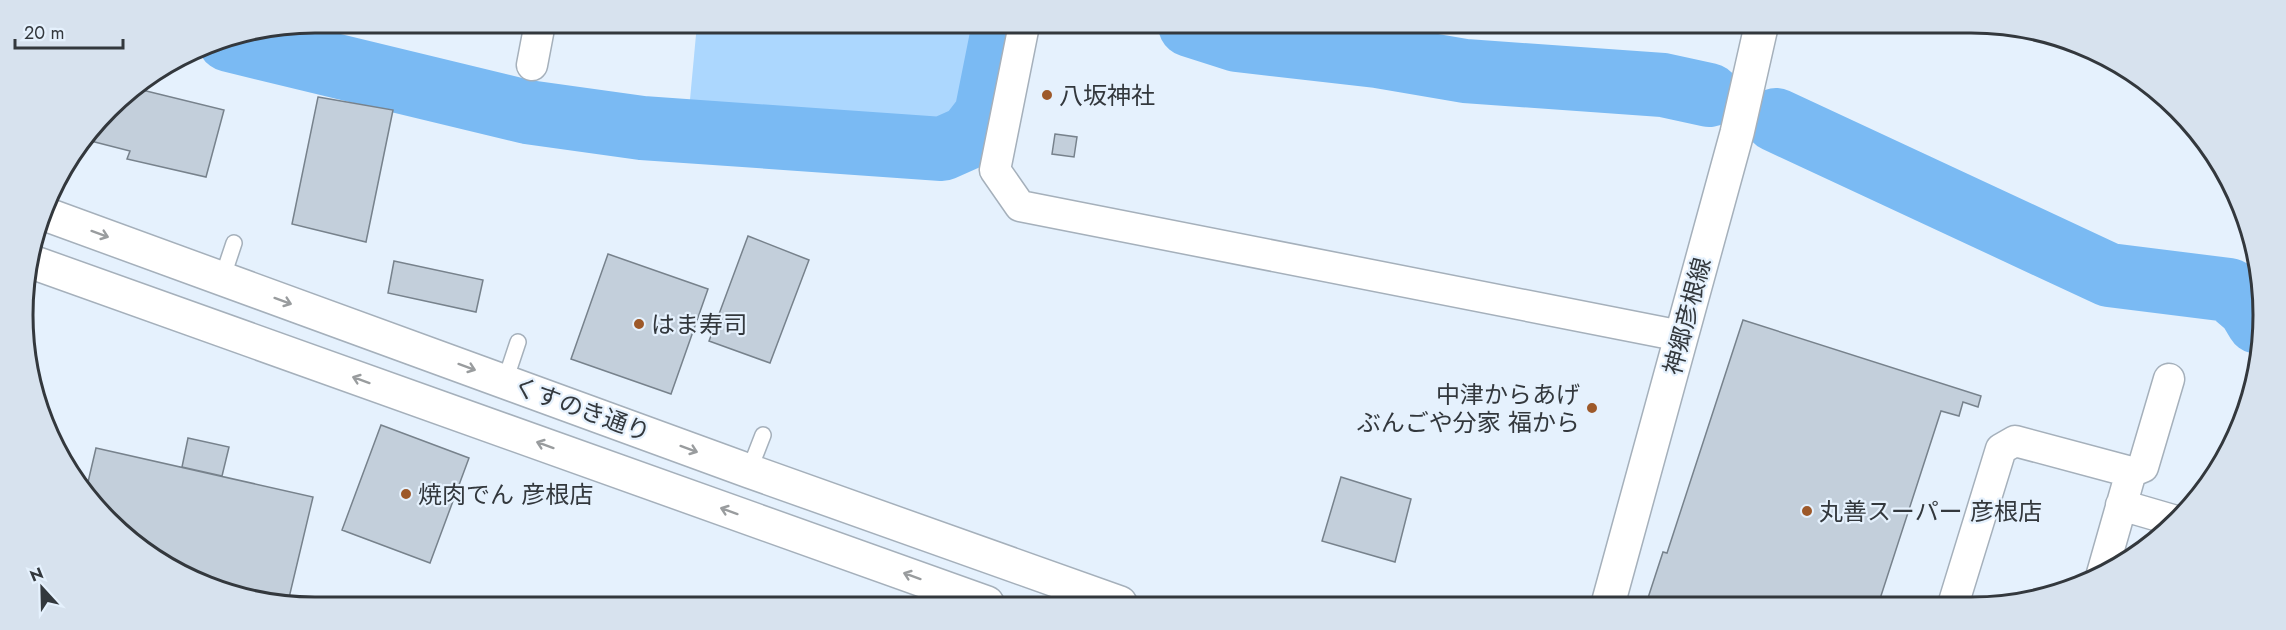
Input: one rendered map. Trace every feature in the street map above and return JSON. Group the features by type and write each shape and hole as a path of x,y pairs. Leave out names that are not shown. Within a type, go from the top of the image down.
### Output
{"main road":[{"name":"神郷彦根線","path":"1610,597 1737,133 1760,33"},
{"name":"くすのき通り","path":"51,216 749,471 1103,597"},
{"name":"くすのき通り","path":"37,264 970,597"}],"street":[{"path":"532,65 538,33"},
{"path":"1022,33 995,170 1020,206 1681,336"},
{"path":"1955,597 2001,449 2015,441 2131,472 2143,467 2169,379"},
{"path":"2105,563 2131,472"},
{"path":"2121,505 2166,518"}],"lane":[{"path":"222,279 234,243"},
{"path":"505,381 518,342"},
{"path":"749,471 763,435"}],"shaded area":[{"path":"696,33 987,33 976,117 962,130 947,137 688,121"}],"building":[{"path":"144,90 224,110 206,177 127,159 130,151 92,141"},
{"path":"318,97 393,110 366,242 292,224"},
{"path":"1055,134 1077,137 1074,157 1052,154"},
{"path":"748,236 809,260 770,363 709,341"},
{"name":"はま寿司","path":"608,254 708,289 671,394 571,359"},
{"path":"394,261 483,280 476,312 388,293"},
{"path":"1743,320 1981,396 1978,407 1963,402 1959,416 1941,411 1881,597 1648,597 1663,552 1667,553"},
{"name":"焼肉でん 彦根店","path":"381,425 469,458 430,563 342,530"},
{"path":"188,438 229,447 222,476 182,467"},
{"path":"96,448 313,497 290,596 260,592 224,582 190,568 143,539 103,501 88,482"},
{"path":"1341,477 1411,499 1395,562 1322,541"}],"waterway":[{"path":"242,43 527,112 642,128 942,149 969,137 986,115 1002,33"},
{"path":"1215,33 1237,40 1377,56 1465,71 1663,85 1709,95"},
{"path":"1776,120 2109,275 2229,290 2249,307 2253,314"}],"place":[{"name":"八坂神社","path":"1047,95"},
{"name":"はま寿司","path":"639,324"},
{"name":"中津からあげ ぶんごや分家 福から","path":"1592,408"},
{"name":"焼肉でん 彦根店","path":"406,494"},
{"name":"丸善スーパー 彦根店","path":"1807,511"}]}
